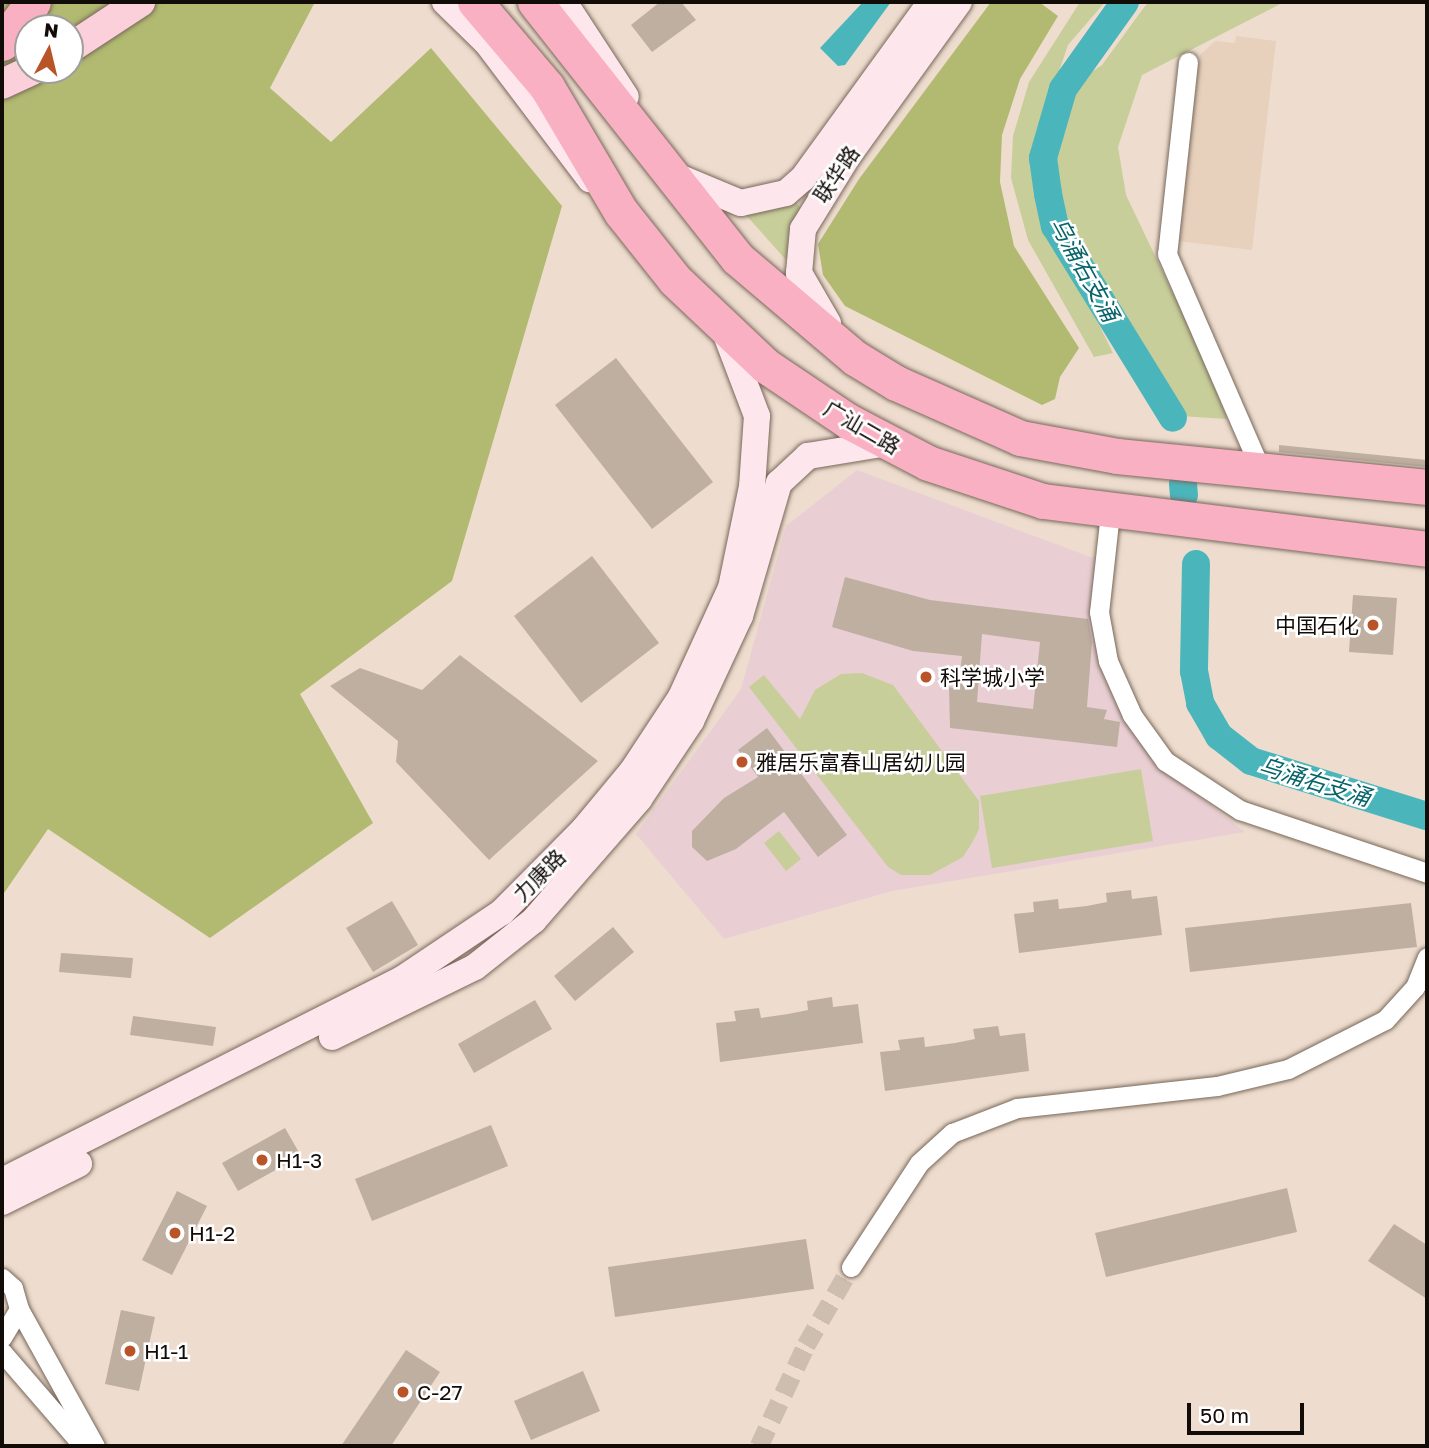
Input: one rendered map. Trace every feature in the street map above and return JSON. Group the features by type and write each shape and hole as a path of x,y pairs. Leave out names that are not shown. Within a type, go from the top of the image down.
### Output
{"highway":[{"path":"2,10 10,2"},
{"path":"2,43 33,2"},
{"name":"广汕二路","path":"474,2 505,34 567,118 621,212 675,280 721,326 804,394 887,443 1005,491 1122,515 1427,549"},
{"path":"546,4 670,173 737,258 855,358 980,425 1117,456 1427,487"}],"main road":[{"path":"84,39 140,2"}],"street":[{"path":"445,2 487,43 568,156 621,212"},
{"name":"联华路","path":"670,173 741,203 786,193 803,178 931,2"},
{"name":"联华路","path":"855,358 806,292 799,273 803,229 850,153 959,2"},
{"path":"1188,62 1167,254 1248,470"},
{"name":"力康路","path":"2,1181 262,1054 432,960 527,889 610,798 681,697 718,623 737,563 752,487 757,416 743,369 721,326"},
{"name":"力康路","path":"2,1202 449,981 516,938 639,799 691,721 740,616 779,483 808,456 887,443"},
{"path":"1122,515 1100,612 1108,661 1132,715 1165,761 1240,810 1427,873"},
{"path":"851,1267 919,1163 952,1133 1017,1108 1217,1086 1287,1069 1385,1020 1415,987 1427,957"},
{"path":"2,1278 13,1288 19,1309 95,1446"},
{"path":"2,1337 11,1330 19,1309"},
{"path":"2,1352 83,1446"}],"shaded area":[{"path":"1236,36 1276,41 1252,250 1178,241 1200,55 1215,41 1235,43"},
{"name":"科学城小学","path":"857,470 1099,560 1097,629 1161,767 1245,832 892,891 724,939 636,834 741,689 786,526"}],"green space":[{"path":"2,2 315,2 270,88 331,142 431,48 562,206 452,581 300,694 373,823 210,938 48,829 2,896"},
{"path":"991,2 1039,2 1058,16 1020,79 1002,135 1000,182 1014,246 1079,348 1060,377 1055,399 1042,405 845,306 823,275 818,244 859,179"},
{"path":"1080,2 1105,2 1068,45 1041,124 1035,163 1041,207 1113,353 1094,357 1028,240 1011,178 1013,136 1029,82"},
{"path":"1148,2 1284,2 1142,75 1118,147 1126,195 1212,375 1227,419 1180,416 1059,213 1051,158 1059,118 1081,79 1102,65"},
{"path":"795,201 803,211 786,260 745,214"},
{"path":"862,673 893,685 979,801 979,829 963,857 930,875 901,875 888,867 749,687 764,675 800,719 815,690 841,674"},
{"path":"1141,769 1153,841 992,868 980,796"},
{"path":"779,831 801,859 786,871 764,843"}],"water":[{"path":"863,2 891,2 845,65 838,66 820,48"}],"building":[{"path":"660,2 681,2 696,20 652,52 631,25"},
{"path":"616,358 713,482 652,529 555,405"},
{"path":"1279,445 1427,460 1427,467 1279,452"},
{"path":"592,556 659,643 581,703 514,616"},
{"path":"845,577 930,600 1088,619 1092,642 1087,707 1107,710 1104,719 1120,722 1117,747 950,728 949,687 958,689 962,656 913,651 832,627","holes":["982,634 1040,642 1033,709 977,702"]},
{"name":"中国石化","path":"1353,595 1397,598 1393,655 1349,652"},
{"path":"460,655 598,761 489,860 396,762 398,741 330,686 360,668 422,690"},
{"path":"767,728 847,835 818,857 784,812 736,849 707,861 692,847 692,831 724,798 758,777 738,750"},
{"path":"1131,890 1132,899 1157,896 1162,935 1019,953 1014,914 1034,912 1033,902 1058,899 1059,909 1087,906 1107,902 1106,893"},
{"path":"392,901 418,945 373,972 346,928"},
{"path":"1411,903 1417,947 1190,972 1185,928"},
{"path":"613,927 634,952 575,1001 554,976"},
{"path":"61,953 133,958 131,978 59,972"},
{"path":"832,997 833,1007 858,1004 863,1043 720,1062 716,1023 736,1021 734,1011 759,1008 761,1018 808,1010 807,1001"},
{"path":"535,1000 552,1029 474,1073 458,1044"},
{"path":"133,1016 216,1027 213,1046 130,1035"},
{"path":"998,1026 1000,1036 1025,1033 1029,1071 885,1091 880,1052 900,1050 898,1040 924,1037 925,1047 955,1043 975,1039 973,1029"},
{"path":"491,1125 508,1166 372,1221 355,1179"},
{"name":"H1-3","path":"285,1128 301,1156 238,1191 222,1163"},
{"path":"1287,1188 1297,1232 1106,1277 1095,1233"},
{"name":"H1-2","path":"177,1191 207,1206 172,1275 142,1260"},
{"path":"1394,1224 1427,1245 1427,1299 1368,1261"},
{"path":"806,1239 814,1289 615,1317 608,1267"},
{"name":"H1-1","path":"121,1310 155,1317 139,1391 105,1384"},
{"name":"C-27","path":"406,1350 440,1372 391,1446 341,1446"},
{"path":"583,1371 600,1411 531,1440 514,1401"}],"waterway":[{"name":"乌涌右支涌","path":"1125,2 1063,89 1043,158 1055,226 1173,418"},
{"name":"乌涌右支涌","path":"1183,484 1184,495"},
{"name":"乌涌右支涌","path":"1196,564 1194,671 1200,703 1219,736 1251,761 1427,816"}],"tunnel":[{"path":"759,1446 806,1345 851,1267"}],"place":[{"name":"中国石化","path":"1373,625"},
{"name":"科学城小学","path":"926,677"},
{"name":"雅居乐富春山居幼儿园","path":"742,762"},
{"name":"H1-3","path":"262,1160"},
{"name":"H1-2","path":"175,1233"},
{"name":"H1-1","path":"130,1351"},
{"name":"C-27","path":"403,1392"}]}
